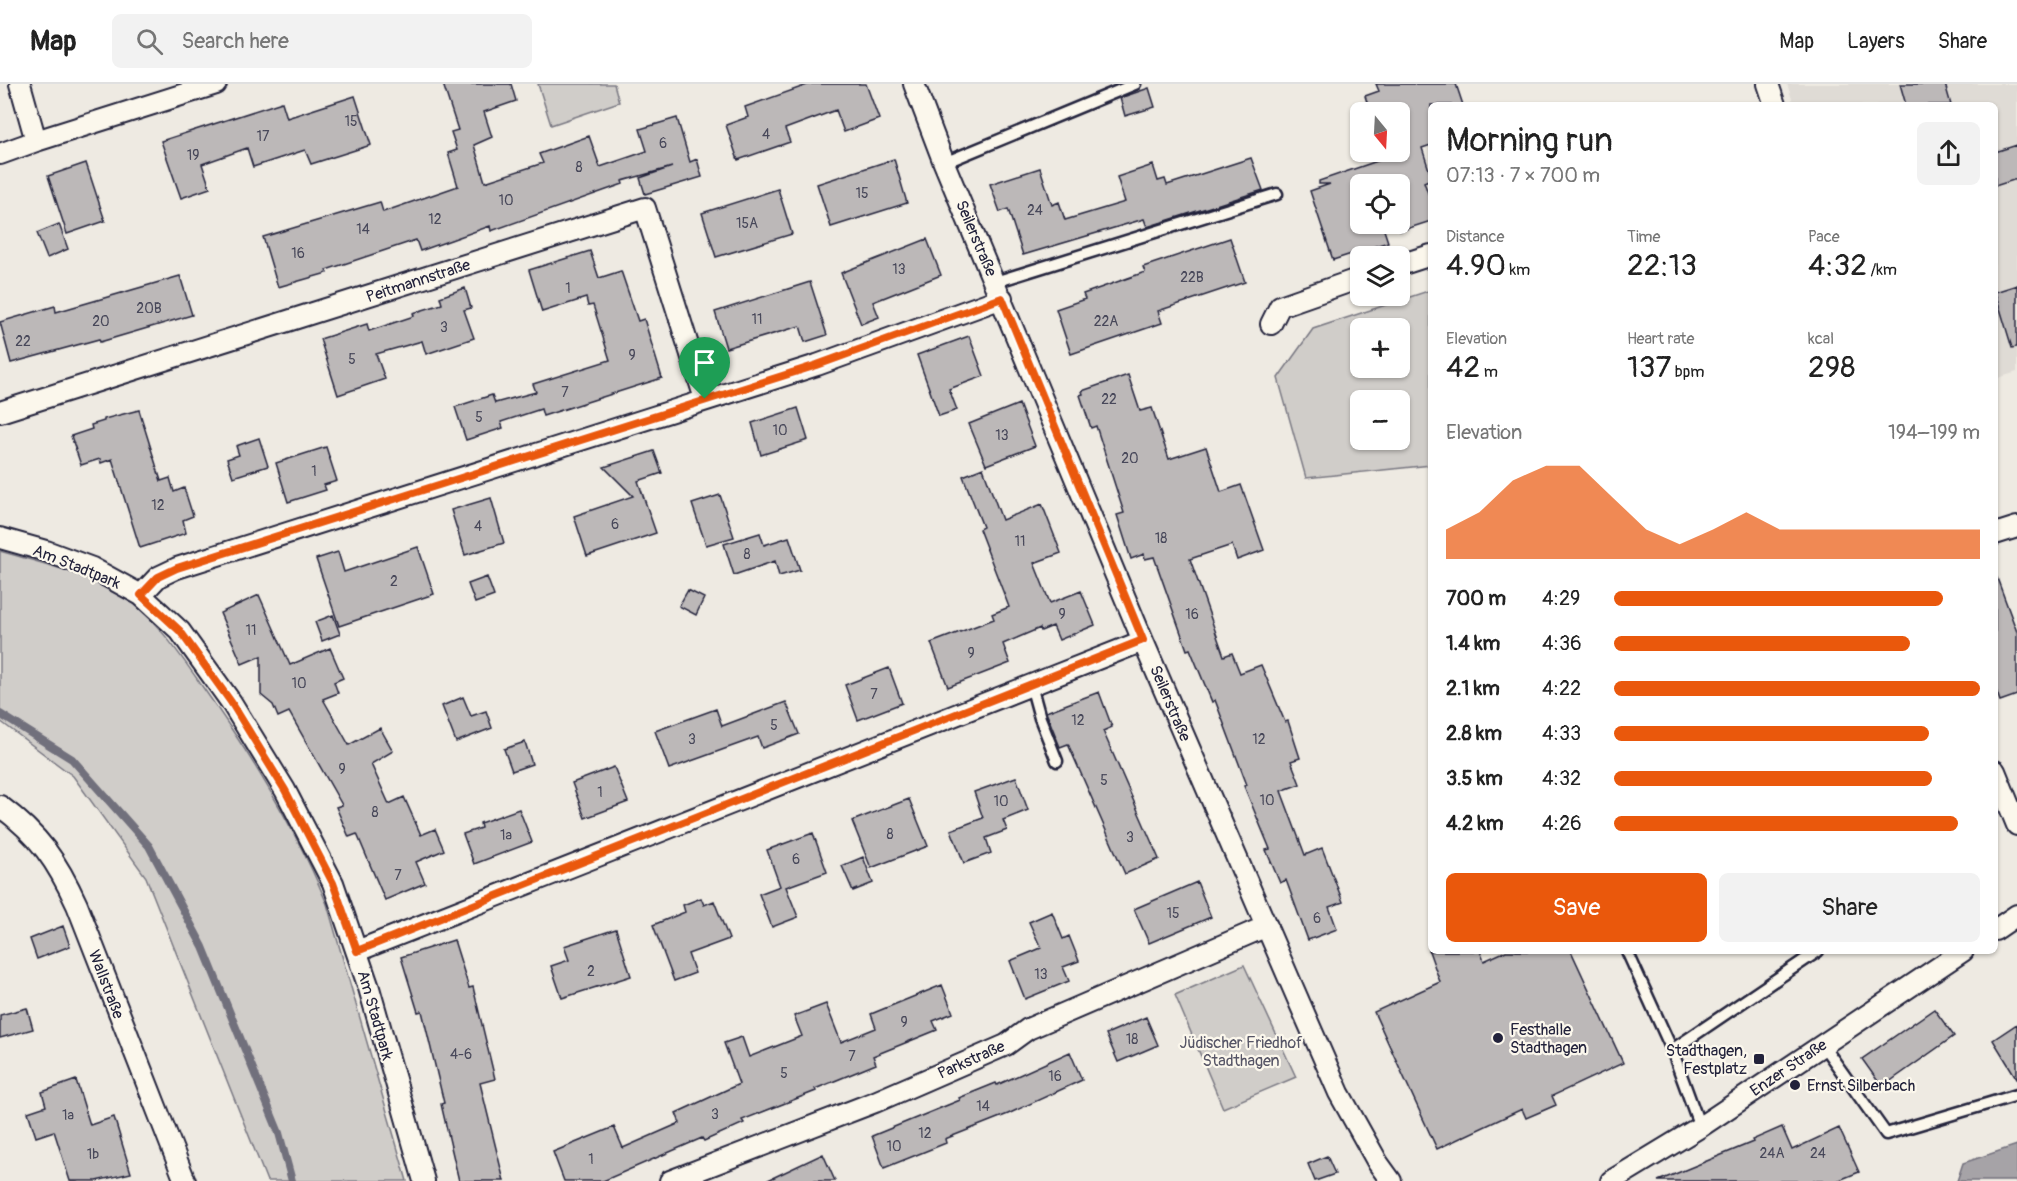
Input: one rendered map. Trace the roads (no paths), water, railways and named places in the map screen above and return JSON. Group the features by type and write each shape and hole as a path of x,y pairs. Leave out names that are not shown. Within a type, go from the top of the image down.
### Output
{"street":[{"path":"20,84 36,141"},
{"path":"0,154 216,84"},
{"name":"Seilerstraße","path":"914,84 944,163 999,290 1143,640 1339,1093 1378,1163 1391,1181"},
{"path":"1768,84 1773,102"},
{"name":"Peitmannstraße","path":"0,412 645,208 705,399"},
{"path":"1410,262 1428,256"},
{"path":"1271,324 1280,306 1350,282"},
{"path":"141,595 158,577 177,568 817,365 999,290"},
{"path":"1998,533 2017,527"},
{"name":"Am Stadtpark","path":"0,538 46,550 92,568 141,595 180,631 231,702 285,790 333,883 357,951 424,1181"},
{"path":"357,951 1143,640"},
{"path":"1998,778 2017,825"},
{"name":"Wallstraße","path":"0,806 23,823 49,854 64,877 77,904 185,1181"},
{"path":"1998,928 2017,915"},
{"name":"Parkstraße","path":"670,1181 875,1102 1006,1045 1028,1029 1267,926"},
{"name":"Enzer Straße","path":"1611,1181 1700,1127 1958,954"}],"lane":[{"path":"944,163 1135,84"},
{"path":"999,290 1277,194"},
{"path":"1031,685 1040,718 1057,761"},
{"path":"1628,954 1672,1050 1700,1127"},
{"path":"1672,1050 1814,954"},
{"path":"1822,1044 1886,1134 2017,1095"}],"waterway":[{"path":"0,714 72,759 149,846 203,947 279,1133 292,1181"}],"place":[{"name":"Festhalle Stadthagen","path":"1498,1038"},
{"name":"Stadthagen, Festplatz","path":"1759,1059"},
{"name":"Ernst Silberbach","path":"1795,1085"}],"park label":[{"name":"Jüdischer Friedhof Stadthagen","path":"1241,1051"}]}
